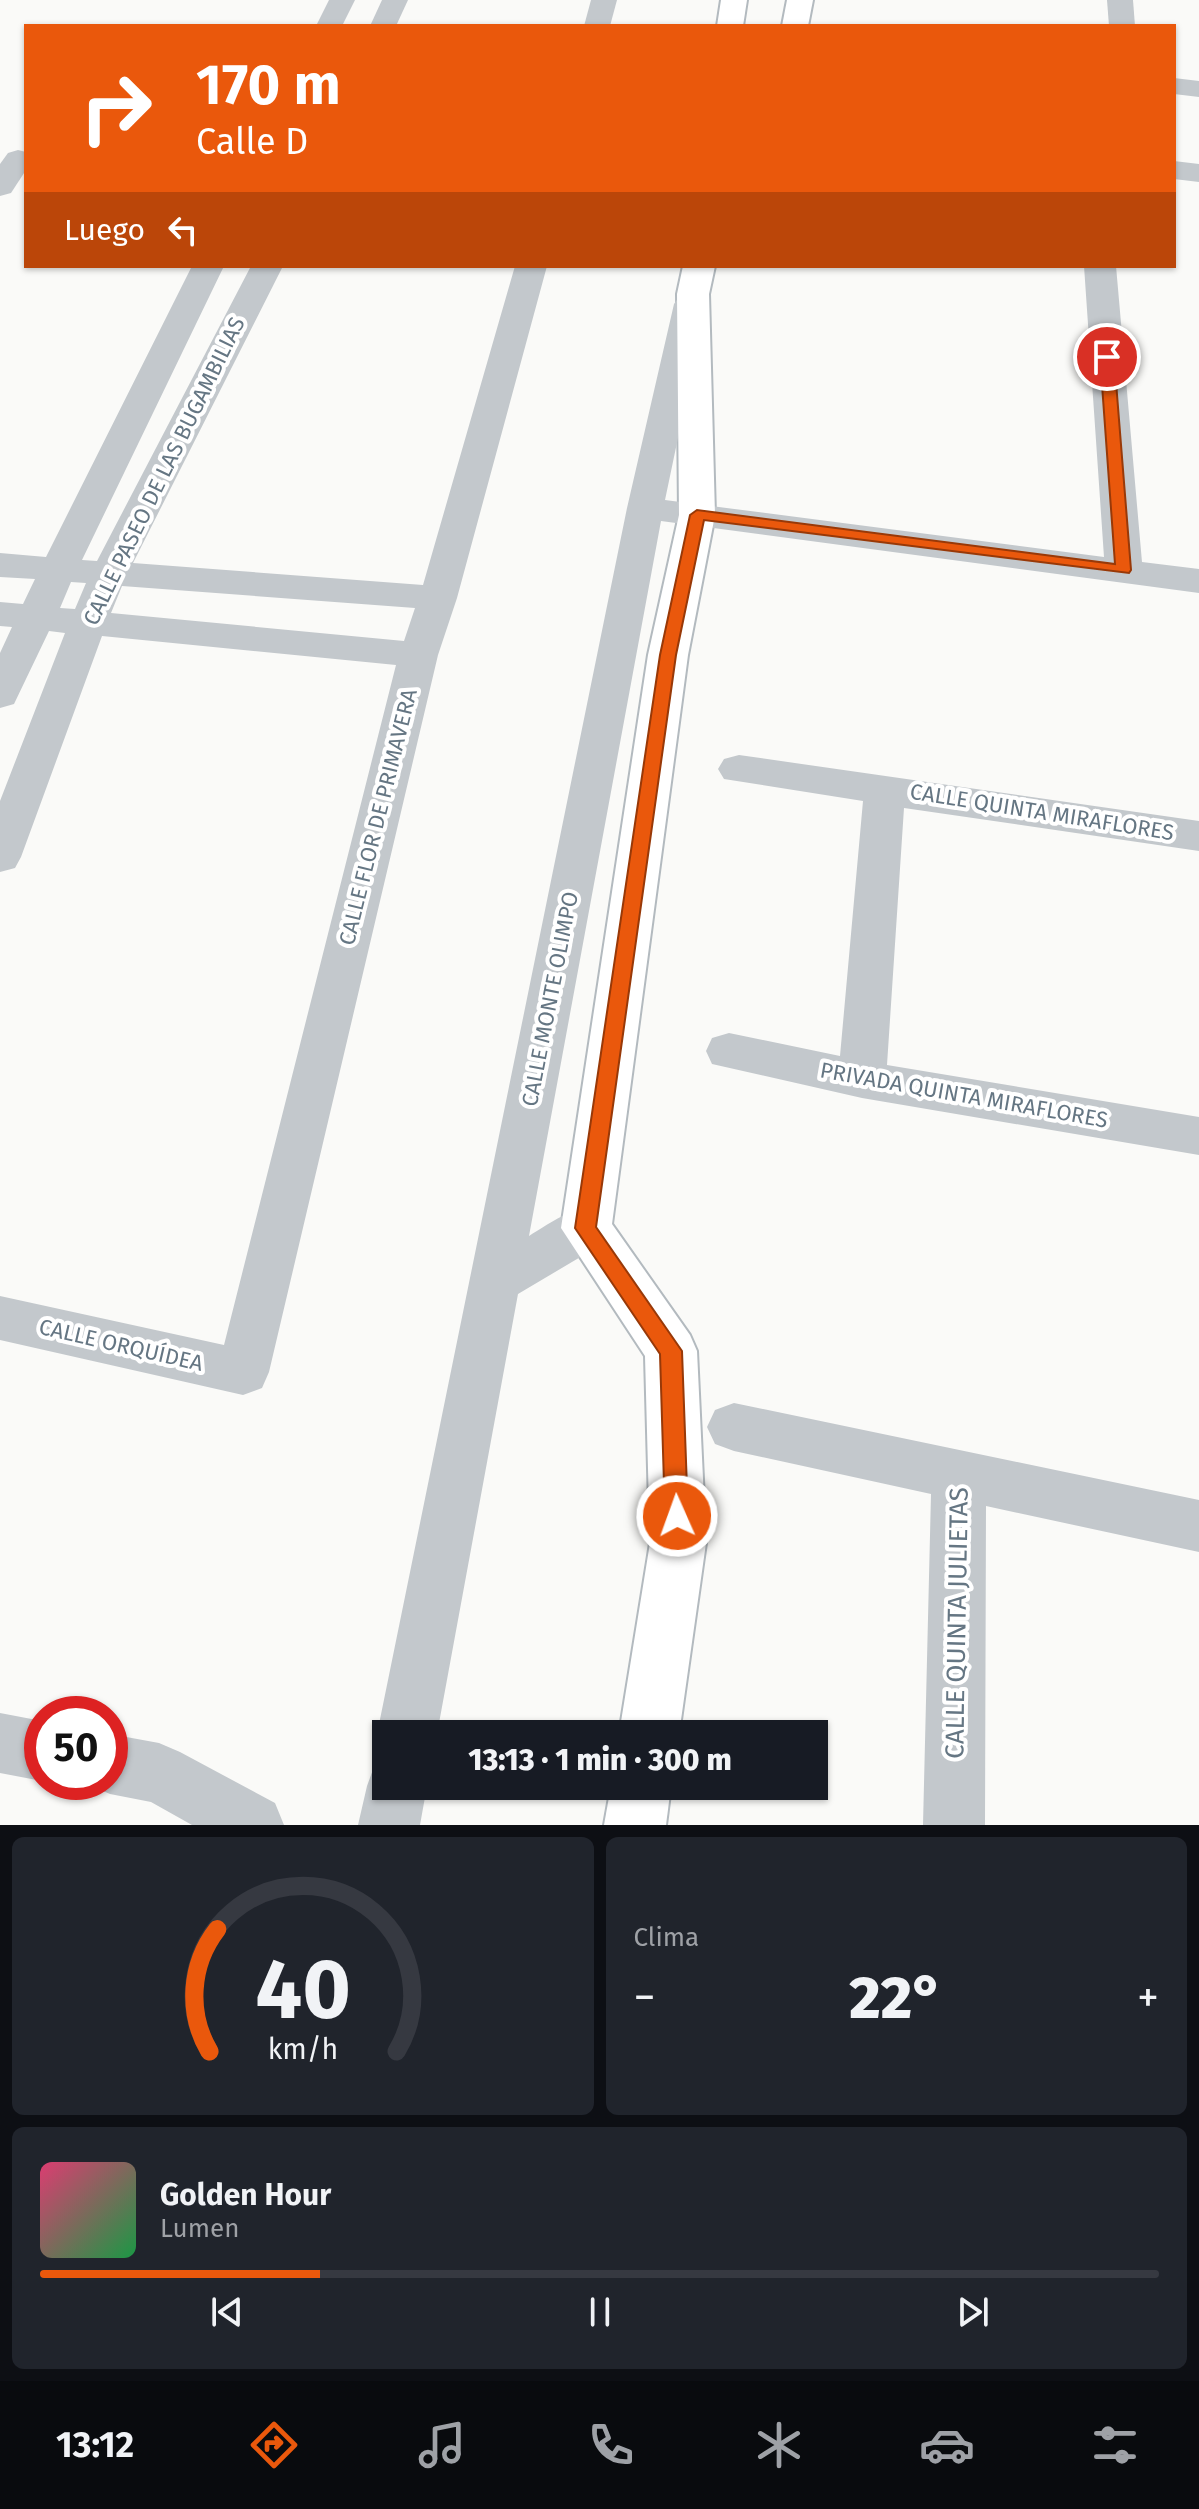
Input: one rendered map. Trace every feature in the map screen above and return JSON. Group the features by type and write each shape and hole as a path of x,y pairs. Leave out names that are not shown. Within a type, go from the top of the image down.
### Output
{"main road":[{"path":"730,24 734,0"},
{"path":"795,24 800,0"},
{"path":"651,1720 678,1543 671,1351 586,1228 664,686 697,515 696,280"},
{"path":"635,1825 639,1800"}],"street":[{"path":"330,24 342,0"},
{"path":"384,24 395,0"},
{"path":"598,24 604,0"},
{"path":"1120,0 1122,24"},
{"path":"1176,86 1199,89"},
{"path":"0,187 15,158"},
{"path":"1176,170 1199,173"},
{"path":"0,695 18,615 59,568 207,268"},
{"name":"CALLE PASEO DE LAS BUGAMBILIAS","path":"0,857 110,571 266,268"},
{"name":"CALLE FLOR DE PRIMAVERA","path":"243,1372 418,655 438,598 530,268"},
{"path":"1100,268 1124,570"},
{"name":"CALLE MONTE OLIMPO","path":"410,1720 645,508 696,280"},
{"path":"645,508 1199,581"},
{"path":"0,565 438,598"},
{"path":"18,615 418,655"},
{"path":"612,675 664,686"},
{"name":"CALLE QUINTA MIRAFLORES","path":"739,769 1199,836"},
{"name":"CALLE QUINTA MIRAFLORES","path":"862,1079 885,788"},
{"name":"PRIVADA QUINTA MIRAFLORES","path":"729,1051 862,1079 1199,1136"},
{"path":"495,1282 586,1228"},
{"name":"CALLE ORQUÍDEA","path":"0,1318 243,1372"},
{"path":"734,1427 959,1474"},
{"name":"CALLE QUINTA JULIETAS","path":"954,1825 959,1474 1199,1526"},
{"path":"0,1743 24,1748"},
{"path":"128,1767 159,1773 253,1825"},
{"path":"389,1825 394,1800"}],"route":[{"path":"677,1516 671,1351 586,1228 668,655 697,515 1124,570 1107,357"}]}
